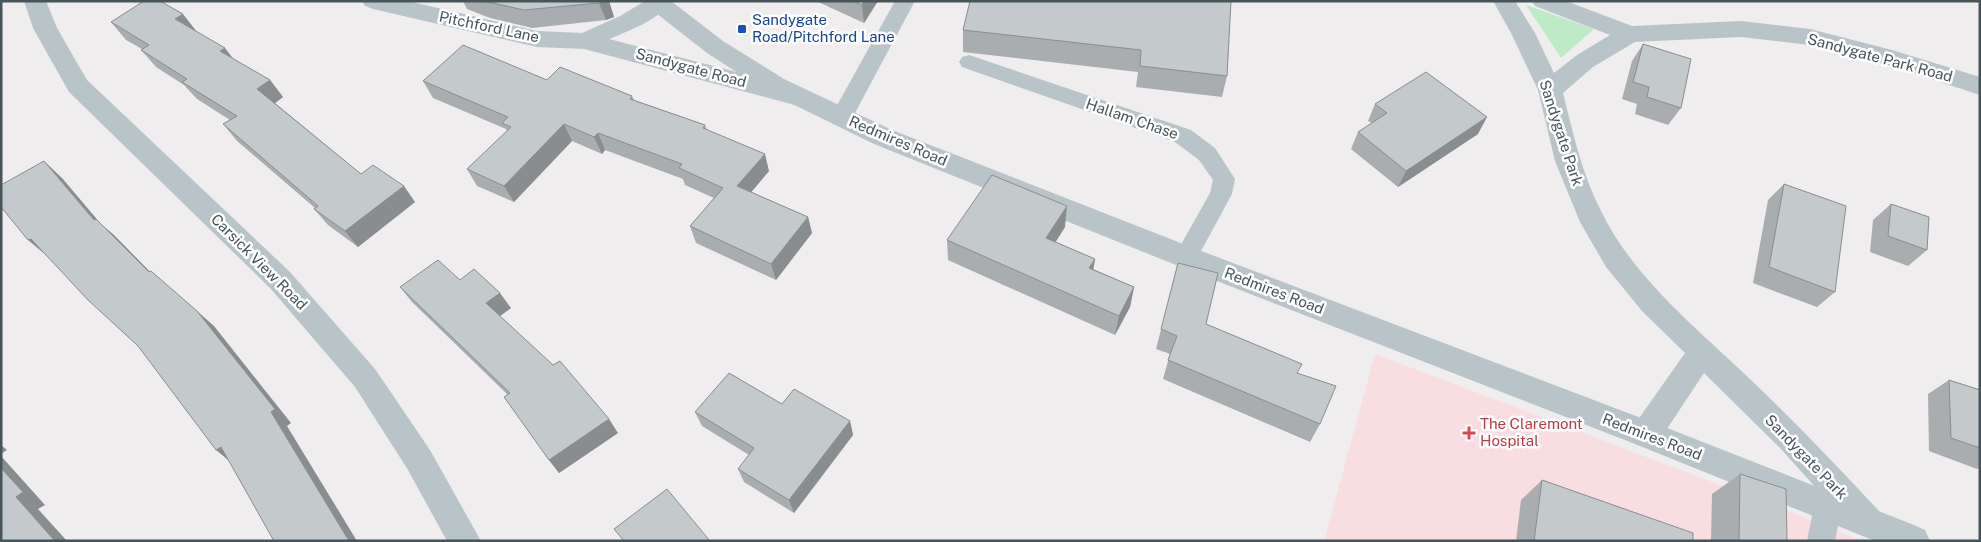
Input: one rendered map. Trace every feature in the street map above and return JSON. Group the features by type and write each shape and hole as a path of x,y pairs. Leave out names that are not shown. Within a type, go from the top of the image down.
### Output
{"street":[{"name":"Carsick View Road","path":"35,1 45,28 78,86 280,280 318,322 364,378 419,460 465,541"},
{"name":"Pitchford Lane","path":"373,1 536,39 584,40 628,22 656,2"},
{"name":"Sandygate Park","path":"1504,1 1523,33 1550,90 1568,161 1589,215 1616,259 1652,303 1791,438 1867,521"},
{"name":"Sandygate Park Road","path":"1543,1 1564,11 1630,34 1741,29 1810,37 1892,58 1980,86"},
{"name":"Redmires Road","path":"656,2 715,47 775,85 883,137 1186,258 1646,434 1914,541"},
{"name":"Sandygate Park Road","path":"1550,90 1585,60 1630,34"},
{"name":"Sandygate Road","path":"584,40 799,97"},
{"path":"1646,434 1702,352"}],"lane":[{"path":"841,118 905,1"},
{"name":"Hallam Chase","path":"969,62 1183,136 1207,154 1224,179 1221,194 1186,258"},
{"path":"1821,541 1828,506"}],"shaded area":[{"name":"The Claremont Hospital","path":"1375,354 1794,513 1863,541 1324,541"}],"green space":[{"path":"1526,5 1594,29 1561,58"}],"building":[{"path":"144,1 160,1 183,14 175,19 225,48 220,51 270,80 257,89 361,174 373,165 404,186 345,231 314,209 318,206 223,124 237,116 182,82 187,79 141,50 149,45 111,22"},
{"path":"484,1 603,1 599,3 524,10"},
{"path":"853,1 864,1 862,5"},
{"path":"970,1 1231,1 1227,76 1140,66 1141,50 963,30"},
{"path":"1643,44 1691,59 1681,108 1647,97 1649,87 1633,82"},
{"path":"463,45 547,80 560,67 632,96 630,99 705,125 703,128 765,154 737,186 808,217 771,264 690,226 723,188 679,168 682,164 598,133 594,137 564,124 504,186 467,169 511,127 502,123 508,117 423,81"},
{"path":"1426,72 1487,117 1406,171 1358,132 1387,113 1375,104"},
{"path":"44,161 94,220 96,219 149,272 151,271 197,311 275,409 271,412 349,541 274,541 221,447 216,450 138,346 88,300 31,239 28,240 1,207 1,185"},
{"path":"992,175 1067,206 1046,238 1095,259 1089,268 1134,287 1119,316 947,240"},
{"path":"1784,184 1846,206 1835,292 1769,267"},
{"path":"1891,204 1929,217 1927,250 1888,236"},
{"path":"438,260 460,280 474,269 500,293 486,303 553,365 560,361 609,419 549,460 504,397 510,393 400,287"},
{"path":"1178,263 1218,273 1206,324 1302,364 1297,373 1336,386 1320,424 1168,360 1177,336 1161,329"},
{"path":"729,373 782,404 794,389 850,421 789,500 738,469 754,448 695,412"},
{"path":"1949,380 1980,390 1980,448 1951,438"},
{"path":"1,468 23,492 16,497 53,541 1,541"},
{"path":"1740,474 1786,489 1787,541 1739,541"},
{"path":"1542,480 1693,533 1693,541 1534,541"},
{"path":"667,489 710,541 624,541 614,529"}],"place":[{"name":"Sandygate Road/Pitchford Lane","path":"742,29"},
{"name":"The Claremont Hospital","path":"1469,433"}]}
